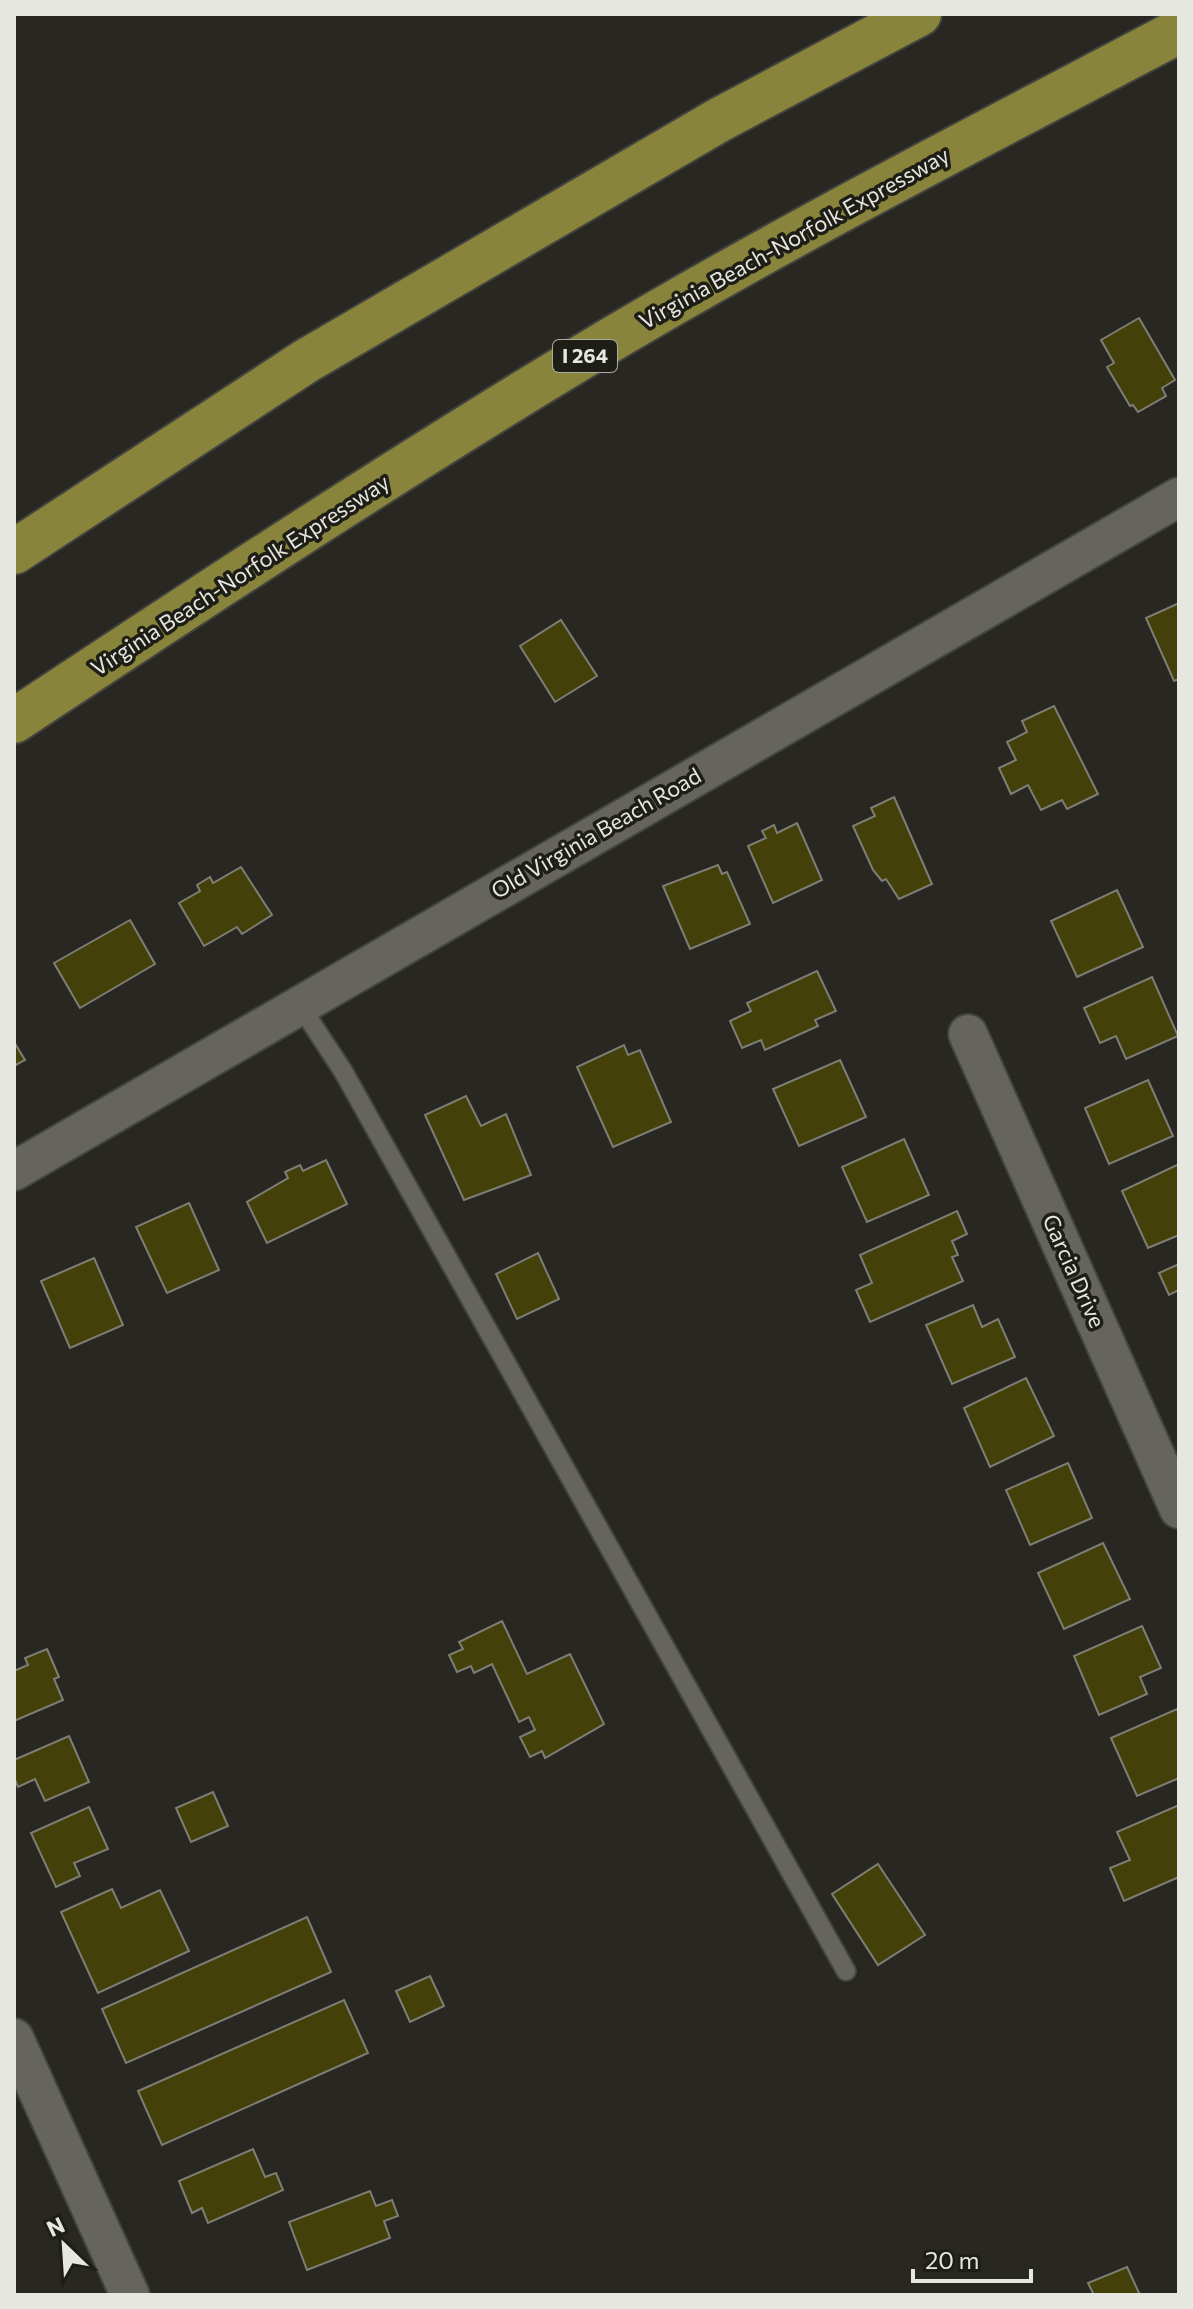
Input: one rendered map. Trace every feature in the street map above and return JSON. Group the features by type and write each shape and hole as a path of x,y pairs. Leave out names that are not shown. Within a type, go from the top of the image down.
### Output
{"highway":[{"path":"14,552 306,361 719,120 919,14"},
{"name":"Virginia Beach-Norfolk Expressway","path":"14,721 205,595 588,354 837,211 1179,31"}],"street":[{"name":"Old Virginia Beach Road","path":"14,1171 1179,497"},
{"name":"Garcia Drive","path":"968,1034 1179,1509"},
{"path":"14,2038 130,2295"}],"lane":[{"path":"299,1004 343,1071 846,1971"}],"building":[{"path":"1139,318 1175,380 1162,388 1166,396 1138,412 1133,405 1130,406 1107,367 1114,363 1101,340"},
{"path":"1179,603 1179,679 1174,681 1146,618"},
{"path":"561,620 597,676 555,702 520,646"},
{"path":"1054,706 1098,794 1067,809 1062,800 1041,810 1028,785 1011,794 999,768 1016,760 1007,742 1027,732 1022,721"},
{"path":"894,797 932,884 899,899 886,879 882,881 873,870 853,826 875,816 871,808"},
{"path":"797,823 822,880 773,903 748,846 766,838 762,831 774,825 777,833"},
{"path":"718,865 722,874 727,872 750,924 690,949 663,886"},
{"path":"241,867 272,915 242,934 237,927 204,946 179,903 200,891 197,885 210,877 213,883"},
{"path":"1117,890 1143,947 1077,977 1051,921"},
{"path":"130,920 155,964 80,1008 54,963"},
{"path":"817,971 836,1011 815,1020 818,1026 765,1050 761,1040 742,1048 730,1021 751,1011 747,1003"},
{"path":"1152,977 1178,1036 1126,1059 1116,1036 1100,1043 1084,1008"},
{"path":"14,1042 25,1060 14,1066"},
{"path":"624,1045 628,1055 640,1050 671,1122 613,1147 577,1067"},
{"path":"840,1060 866,1117 799,1146 773,1089"},
{"path":"1148,1080 1173,1136 1109,1164 1085,1108"},
{"path":"466,1096 481,1126 506,1114 531,1175 464,1200 425,1115"},
{"path":"904,1139 929,1195 867,1222 842,1167"},
{"path":"326,1160 347,1204 267,1243 247,1202 288,1178 285,1172 300,1165 303,1171"},
{"path":"1179,1164 1179,1235 1148,1248 1122,1191"},
{"path":"189,1203 219,1270 167,1293 136,1227"},
{"path":"957,1211 967,1234 952,1241 958,1255 952,1257 963,1281 870,1322 856,1290 872,1283 860,1255"},
{"path":"538,1253 559,1299 517,1319 496,1274"},
{"path":"94,1258 123,1325 70,1348 41,1281"},
{"path":"1179,1264 1179,1290 1169,1295 1159,1273"},
{"path":"973,1305 982,1327 998,1319 1015,1357 952,1384 926,1325"},
{"path":"1026,1378 1054,1436 990,1467 964,1408"},
{"path":"1068,1463 1092,1518 1030,1545 1006,1490"},
{"path":"1103,1543 1130,1599 1064,1629 1038,1573"},
{"path":"502,1621 527,1674 570,1654 604,1724 545,1758 542,1751 530,1757 520,1737 535,1730 529,1717 519,1722 492,1664 474,1673 471,1666 457,1672 449,1655 463,1649 459,1642"},
{"path":"1142,1626 1161,1668 1140,1677 1147,1694 1099,1715 1074,1656"},
{"path":"47,1649 59,1677 54,1679 63,1700 14,1721 14,1671 28,1665 25,1658"},
{"path":"1177,1709 1179,1778 1137,1796 1111,1738"},
{"path":"69,1736 89,1782 45,1801 35,1779 18,1787 14,1777 14,1760"},
{"path":"213,1792 228,1826 191,1842 176,1808"},
{"path":"1179,1805 1179,1877 1124,1901 1110,1868 1130,1860 1117,1832"},
{"path":"89,1807 108,1849 74,1863 80,1876 56,1887 31,1833"},
{"path":"878,1864 925,1935 878,1965 832,1894"},
{"path":"112,1889 121,1908 160,1890 189,1951 98,1993 61,1912"},
{"path":"307,1917 331,1972 126,2063 102,2009"},
{"path":"430,1976 444,2006 410,2022 396,1991"},
{"path":"344,2000 368,2053 162,2145 138,2091"},
{"path":"253,2149 265,2177 276,2173 283,2190 208,2223 202,2208 192,2213 179,2181"},
{"path":"370,2191 376,2206 392,2200 398,2216 384,2221 390,2238 307,2270 289,2222"},
{"path":"1127,2267 1140,2295 1094,2295 1088,2283"}]}
